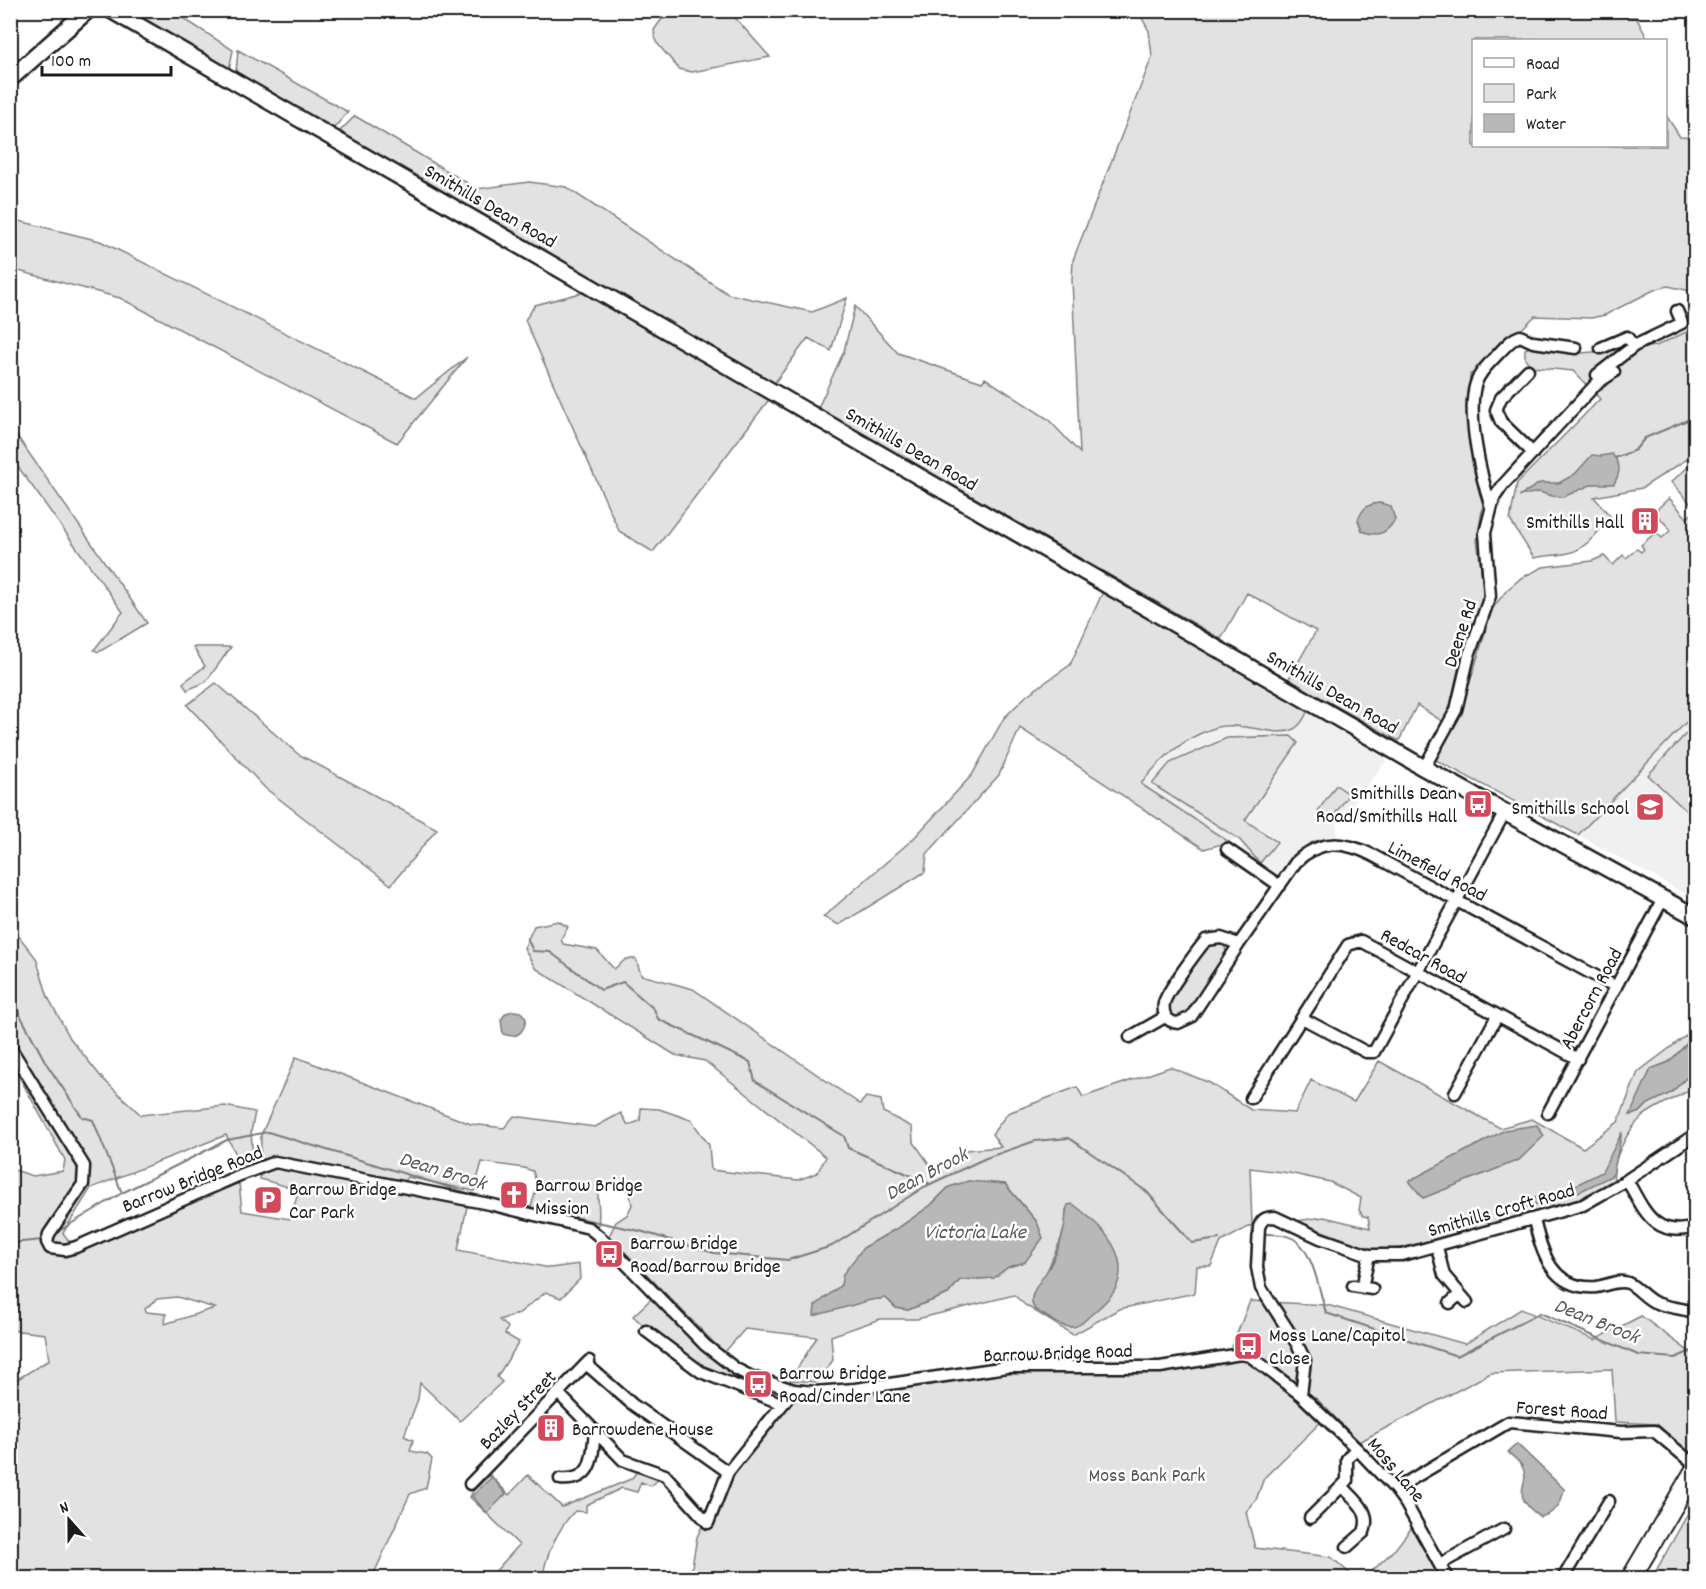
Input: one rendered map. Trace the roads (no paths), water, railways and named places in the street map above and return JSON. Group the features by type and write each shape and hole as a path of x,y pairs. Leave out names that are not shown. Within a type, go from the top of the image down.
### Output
{"highway":[{"path":"1631,1578 1695,1467"},
{"path":"1643,1578 1695,1486"}],"street":[{"path":"10,78 88,10"},
{"name":"Smithills Dean Road","path":"111,10 1424,768 1695,917"},
{"path":"1579,402 1591,379 1634,346 1682,323 1677,311"},
{"path":"1491,507 1485,490 1475,436 1474,392 1477,380 1484,369 1508,344 1525,334 1533,342 1576,348"},
{"path":"1601,348 1625,337 1629,338 1634,346"},
{"path":"1528,370 1501,398 1496,410 1501,422 1533,453"},
{"name":"Deene Rd","path":"1424,768 1456,710 1469,655 1490,596 1484,540 1491,507 1497,492 1596,384 1614,372"},
{"path":"1302,1018 1366,1052 1374,1052 1505,812"},
{"name":"Limefield Road","path":"1130,1036 1165,1017 1169,1021 1178,1023 1191,1017 1296,862 1306,853 1327,845 1347,844 1362,850 1616,987"},
{"path":"1227,849 1280,886"},
{"name":"Abercorn Road","path":"1548,1113 1663,899"},
{"path":"1165,1017 1166,998 1206,940 1221,938 1239,944"},
{"name":"Redcar Road","path":"1251,1098 1348,945 1361,941 1578,1059"},
{"path":"1455,1093 1497,1016"},
{"name":"Barrow Bridge Road","path":"10,1047 83,1162 83,1184 49,1234 47,1242 50,1248 65,1250 76,1247 257,1168 271,1163 286,1164 489,1204 589,1228 705,1346 721,1359 752,1377 794,1390 814,1392 855,1389 1007,1367 1160,1367 1241,1354 1250,1356 1301,1395"},
{"name":"Smithills Croft Road","path":"1301,1395 1305,1360 1262,1288 1257,1268 1259,1227 1262,1220 1275,1217 1320,1238 1369,1255 1402,1255 1584,1205 1628,1180 1695,1134"},
{"path":"1628,1180 1647,1216 1653,1222 1668,1229 1695,1227"},
{"path":"1534,1220 1546,1261 1563,1279 1586,1286 1627,1282 1654,1302 1690,1311 1695,1310"},
{"path":"1437,1246 1444,1275 1464,1298 1450,1303"},
{"path":"1362,1288 1369,1255"},
{"path":"646,1331 701,1372 783,1404"},
{"name":"Bazley Street","path":"470,1484 588,1362 632,1404 729,1472"},
{"path":"558,1393 627,1462 665,1475 708,1523 729,1472 794,1390"},
{"name":"Moss Lane","path":"1301,1395 1395,1489 1448,1578"},
{"name":"Forest Road","path":"1395,1489 1509,1422 1621,1432 1653,1431 1695,1467"},
{"path":"560,1479 578,1478 588,1469 595,1431"},
{"path":"1310,1518 1342,1486 1348,1475 1347,1459 1356,1448"},
{"path":"1342,1486 1364,1508 1366,1514 1364,1532 1347,1548"},
{"path":"1563,1578 1609,1501"},
{"path":"1440,1564 1504,1529"}],"water":[{"path":"1612,454 1619,468 1614,484 1593,484 1563,497 1539,492 1519,496 1540,483 1559,483 1575,474 1592,455"},
{"path":"1380,503 1391,506 1395,520 1381,533 1373,534 1362,531 1358,520 1361,513 1368,506"},
{"path":"521,1012 526,1019 524,1028 516,1035 503,1034 501,1020 506,1013"},
{"path":"1695,1035 1695,1069 1671,1093 1648,1104 1640,1112 1630,1115 1651,1069 1669,1062"},
{"path":"1537,1125 1544,1136 1519,1160 1423,1198 1409,1181 1505,1130"},
{"path":"1622,1132 1613,1175 1581,1191 1524,1208 1521,1201 1572,1187 1602,1172"},
{"name":"Victoria Lake","path":"968,1181 1005,1184 1037,1222 1043,1238 1025,1262 1008,1267 994,1278 960,1280 948,1294 908,1310 896,1308 886,1298 814,1316 815,1306 841,1285 843,1274 863,1248 931,1205 949,1187"},
{"path":"1073,1204 1094,1221 1107,1236 1116,1252 1120,1269 1117,1285 1110,1297 1081,1324 1069,1327 1036,1310 1032,1304 1032,1298 1035,1288 1055,1256 1063,1234 1067,1207"},
{"path":"1517,1444 1564,1489 1557,1507 1546,1515 1540,1517 1524,1501 1522,1489 1525,1473 1521,1464 1508,1452"},
{"path":"492,1477 506,1494 487,1513 472,1496"}],"waterway":[{"path":"1615,458 1635,450 1645,438 1690,419 1696,411"},
{"path":"527,938 533,951 550,952 601,990 623,982 654,1009 658,1019 750,1062 755,1081 844,1136 848,1148 930,1184"},
{"path":"10,973 14,977 19,1013 46,1063 82,1117 93,1120 122,1193"},
{"name":"Dean Brook","path":"54,1234 122,1193 227,1140 268,1132 481,1197"},
{"name":"Dean Brook","path":"507,1203 640,1231 714,1253 788,1260 832,1246 924,1187 986,1158 1035,1141 1069,1138 1146,1191 1192,1243 1219,1239"},
{"name":"Dean Brook","path":"1266,1234 1287,1236 1301,1245 1311,1262 1326,1313 1457,1356 1540,1313 1638,1355 1675,1358 1696,1349"},
{"name":"Dean Brook","path":"10,1243 43,1240"}],"place":[{"name":"Smithills Hall","path":"1645,521"},
{"name":"Smithills Dean Road/Smithills Hall","path":"1478,804"},
{"name":"Smithills School","path":"1650,807"},
{"name":"Barrow Bridge Mission","path":"514,1195"},
{"name":"Barrow Bridge Car Park","path":"268,1200"},
{"name":"Barrow Bridge Road/Barrow Bridge","path":"609,1254"},
{"name":"Moss Lane/Capitol Close","path":"1248,1346"},
{"name":"Barrow Bridge Road/Cinder Lane","path":"758,1384"},
{"name":"Barrowdene House","path":"551,1428"}],"park label":[{"name":"Moss Bank Park","path":"1147,1474"}]}
